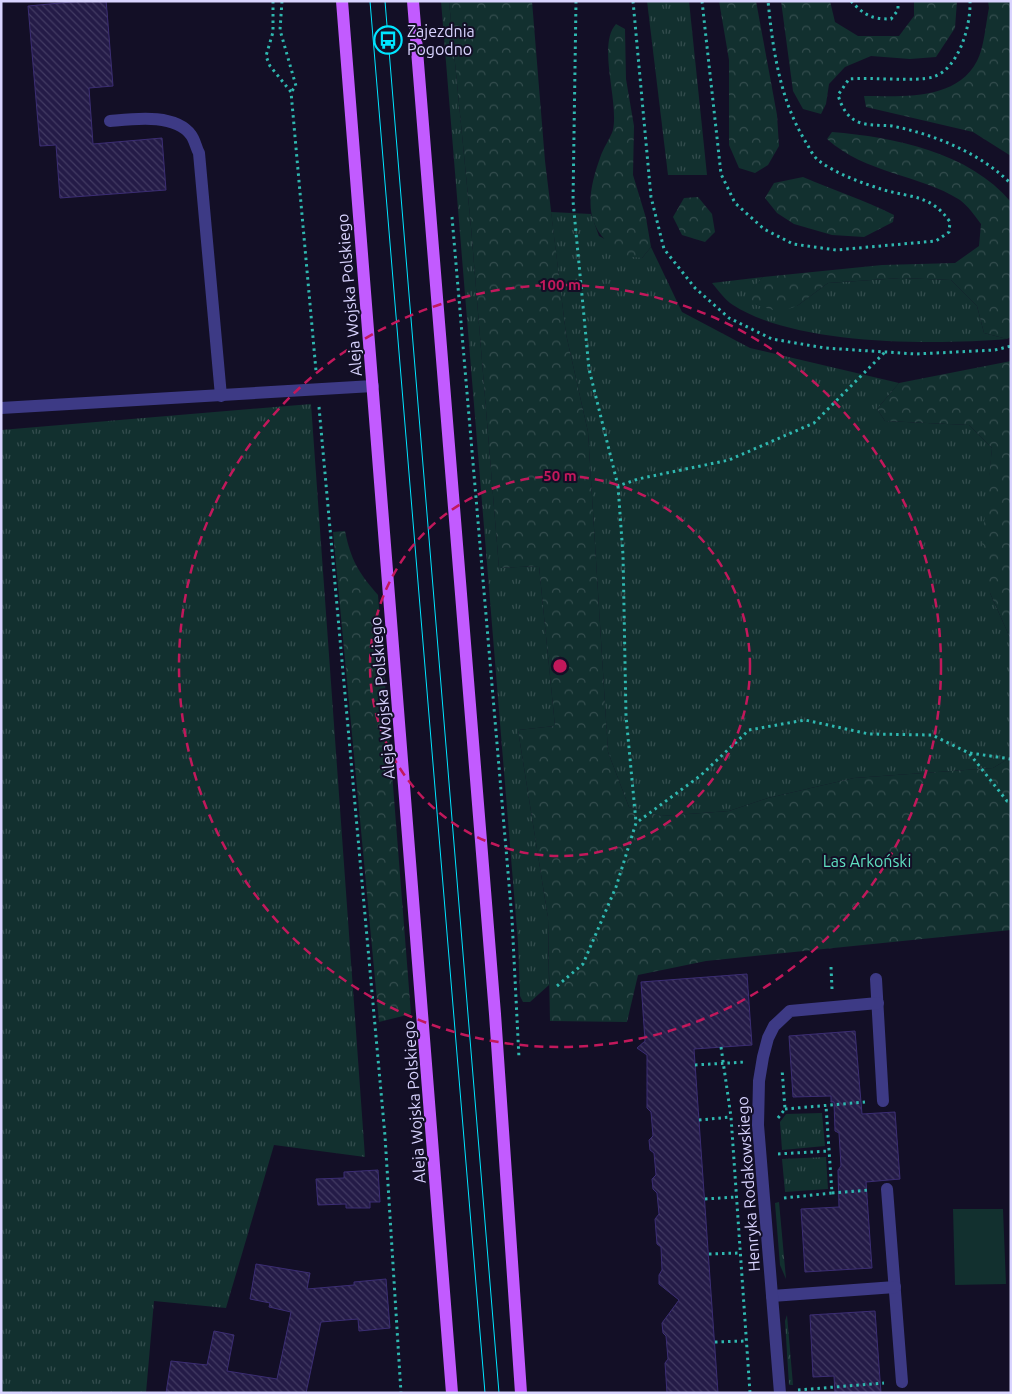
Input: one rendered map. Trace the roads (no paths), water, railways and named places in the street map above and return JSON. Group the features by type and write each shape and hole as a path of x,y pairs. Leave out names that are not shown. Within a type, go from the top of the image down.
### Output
{"main road":[{"name":"Aleja Wojska Polskiego","path":"342,1 452,1393"},
{"path":"413,1 496,1014 521,1393"}],"street":[{"path":"110,121 152,118 180,126 191,135 199,153 221,396"},
{"path":"1,408 373,386"},
{"path":"876,978 883,1101"},
{"name":"Henryka Rodakowskiego","path":"780,1393 757,1101 768,1038 774,1026 790,1011 878,1002"},
{"path":"887,1189 902,1382"},
{"path":"772,1296 895,1287"}],"tram line":[{"path":"370,1 485,1393"},
{"path":"385,1 499,1393"}],"place":[{"name":"Zajezdnia Pogodno","path":"388,40"}],"park label":[{"name":"Las Arkoński","path":"867,861"}]}
